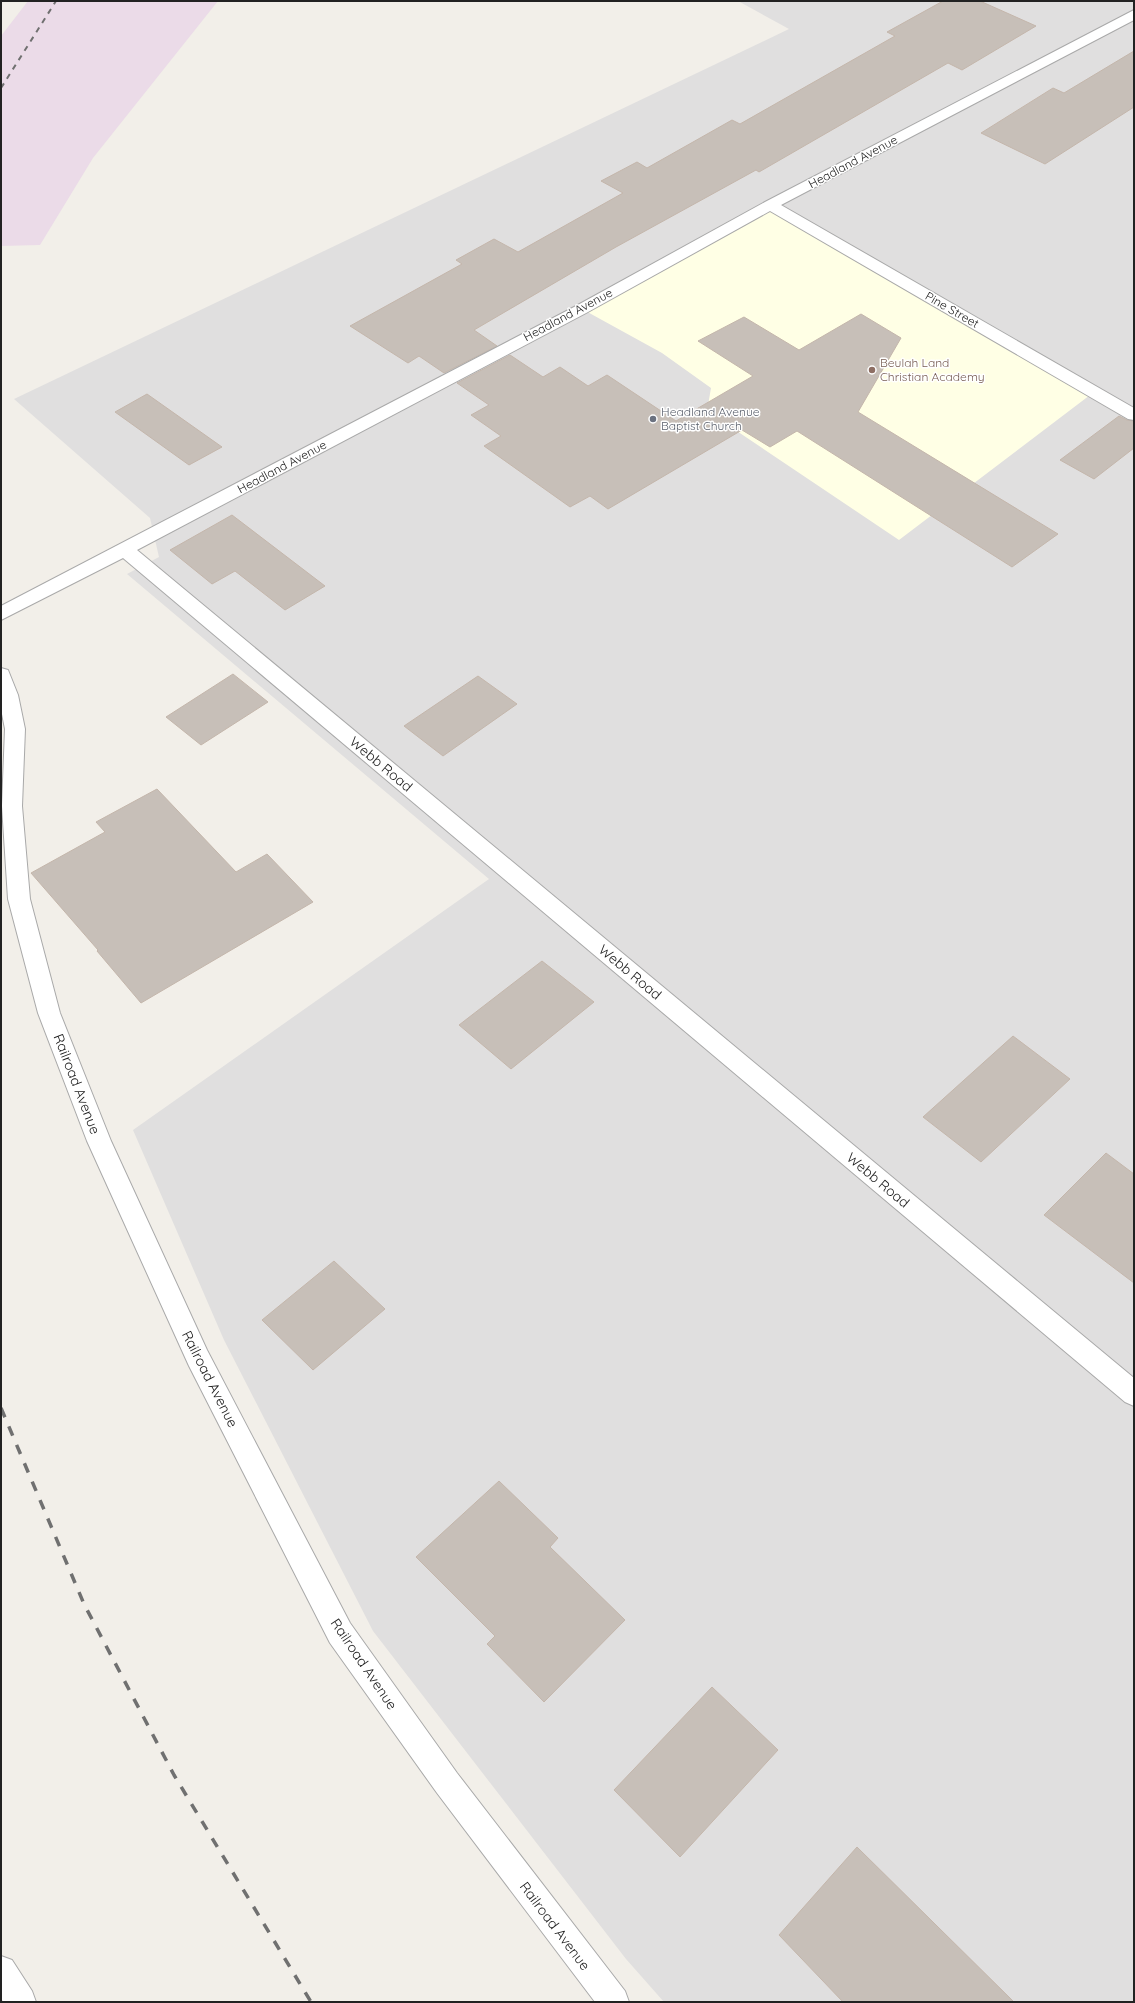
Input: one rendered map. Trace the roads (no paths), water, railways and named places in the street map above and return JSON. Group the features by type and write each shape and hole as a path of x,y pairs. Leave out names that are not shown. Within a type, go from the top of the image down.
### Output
{"street":[{"name":"Headland Avenue","path":"1,614 582,309 770,205 1134,14"},
{"name":"Pine Street","path":"770,205 1134,415"},
{"name":"Webb Road","path":"125,550 1134,1394"},
{"name":"Railroad Avenue","path":"1,675 8,695 15,729 12,806 19,899 49,1013 99,1141 195,1351 340,1633 447,1783 614,2002"},
{"path":"1,1971 21,2002"}],"railway":[{"path":"1,88 56,1"},
{"path":"1,1408 84,1604 174,1775 311,2002"}],"place":[{"name":"Beulah Land Christian Academy","path":"872,370"},
{"name":"Headland Avenue Baptist Church","path":"653,419"}]}
